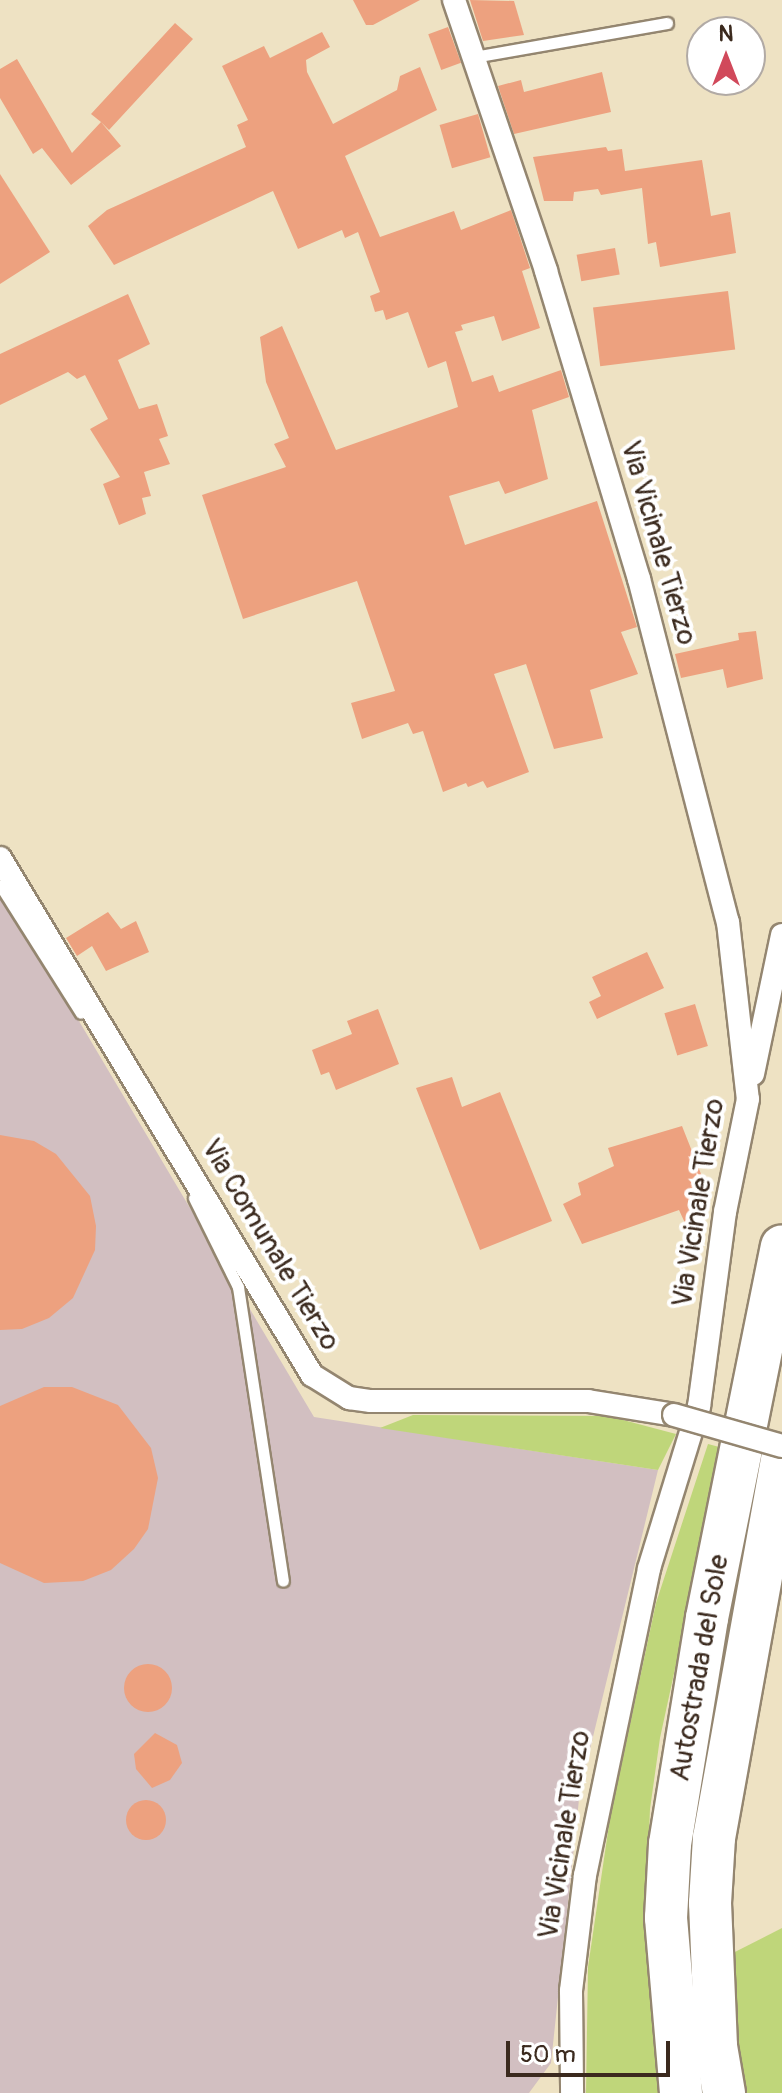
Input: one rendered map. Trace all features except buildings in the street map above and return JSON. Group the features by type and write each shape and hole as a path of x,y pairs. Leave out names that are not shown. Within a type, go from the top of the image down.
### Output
{"highway":[{"name":"Autostrada del Sole","path":"681,2093 666,1918 670,1844 707,1618 782,1247"},
{"name":"Autostrada del Sole","path":"724,2093 716,2046 710,1903 714,1838 782,1460"}],"street":[{"name":"Via Vicinale Tierzo","path":"454,0 546,271 643,594 728,922 748,1099 725,1212 699,1406 649,1569 585,1875 571,1991 572,2093"},
{"name":"Via Comunale Tierzo","path":"0,858 312,1375 349,1398 371,1401 588,1401 674,1415 782,1446"},
{"path":"748,1099 782,935"}],"lane":[{"path":"474,57 667,23"},
{"path":"0,885 179,1168 238,1287 283,1581"}],"shaded area":[{"path":"0,888 314,1417 658,1470 580,1790 551,2063 529,2093 0,2093"}],"green space":[{"path":"413,1415 608,1416 676,1434 658,1470 380,1428"},
{"path":"708,1444 723,1448 660,1738 650,1809 646,1907 665,2093 586,2093 588,1967 610,1818 656,1603"},
{"path":"782,1928 782,2093 740,2093 727,1956"}]}
